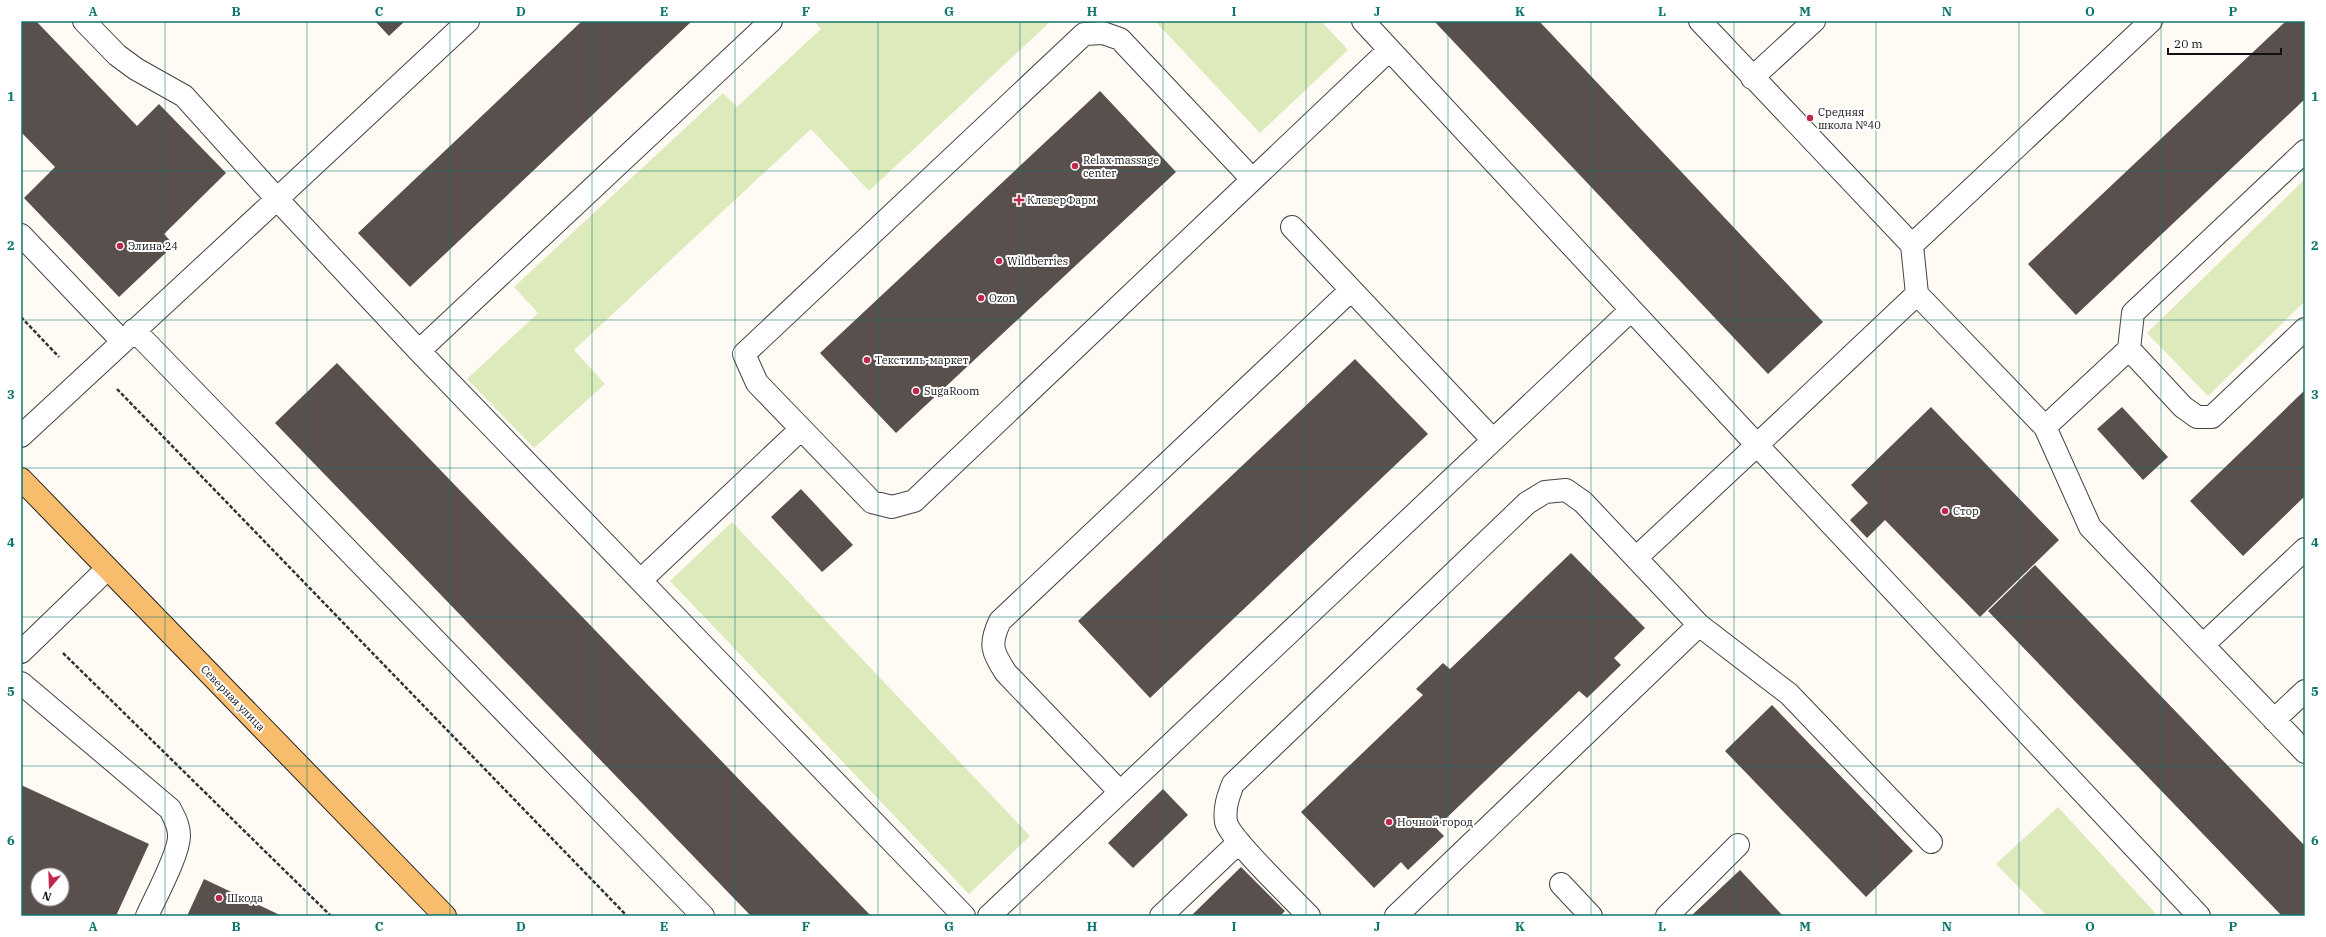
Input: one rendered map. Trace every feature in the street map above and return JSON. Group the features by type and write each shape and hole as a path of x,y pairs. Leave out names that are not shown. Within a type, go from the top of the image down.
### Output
{"main road":[{"name":"Северная улица","path":"21,479 445,916"}],"lane":[{"path":"21,436 128,335 468,21"},
{"path":"419,351 771,21"},
{"path":"1363,21 1757,445 2199,916"},
{"path":"1700,21 1752,78 1912,245 1917,294 2045,427 2090,527 2204,644 2305,752"},
{"path":"1752,78 1814,21"},
{"path":"1912,245 2151,21"},
{"path":"94,24 117,55 136,69 184,96 277,199 419,351 964,916"},
{"path":"1252,179 1120,38 1102,33 1084,34 744,354 757,383 800,430 872,502 892,507 914,501 1389,50"},
{"path":"2045,427 2129,349 2133,313 2305,151"},
{"path":"1292,227 1493,440"},
{"path":"21,235 128,335 703,916"},
{"path":"1120,792 1006,673 994,655 993,637 1000,621 1351,290"},
{"path":"1636,558 1917,294"},
{"path":"989,916 1631,310"},
{"path":"2129,349 2183,407 2197,417 2212,417 2305,329"},
{"path":"641,580 800,430"},
{"path":"1309,916 1238,842 1227,824 1225,804 1233,784 1527,504 1545,492 1566,490 1583,502 1699,625 1789,694 1931,842"},
{"path":"2204,644 2305,549"},
{"path":"21,652 107,569"},
{"path":"1396,916 1699,625"},
{"path":"21,683 170,809 178,824 179,837 174,855 146,916"},
{"path":"2274,720 2305,691"},
{"path":"1161,916 1238,842"},
{"path":"1667,916 1738,845"},
{"path":"1561,884 1591,916"}],"path":[{"path":"21,317 63,361 109,381 627,916"},
{"path":"42,632 331,916"}],"green space":[{"path":"814,21 1051,21 869,191 811,129 574,350 605,384 534,448 467,379 538,313 514,287 723,93 737,107 821,29"},
{"path":"1155,21 1321,21 1348,50 1260,133"},
{"path":"2305,179 2305,301 2208,396 2147,333"},
{"path":"732,522 1030,836 969,894 670,581"},
{"path":"2058,807 2158,916 2047,916 1996,864"}],"building":[{"path":"21,21 36,21 137,126 159,104 226,173 164,234 174,245 119,297 24,198 55,167 21,132"},
{"path":"375,21 405,21 389,36"},
{"path":"582,21 692,21 410,287 358,233"},
{"path":"1434,21 1539,21 1823,322 1768,374"},
{"path":"2286,21 2305,21 2305,99 2076,315 2028,264"},
{"path":"1100,91 1176,172 896,433 820,353"},
{"path":"1355,359 1428,434 1150,698 1078,621"},
{"path":"337,363 871,916 751,916 275,423"},
{"path":"2305,390 2305,496 2243,556 2190,501"},
{"name":"Стор","path":"1931,407 2059,540 1980,617 1885,520 1867,538 1850,520 1868,503 1851,485"},
{"path":"2122,407 2168,457 2143,480 2097,429"},
{"path":"801,489 853,545 822,572 771,517"},
{"path":"1571,553 1645,628 1614,658 1621,665 1587,698 1579,691 1436,828 1444,836 1408,870 1401,862 1374,888 1301,812 1423,695 1416,689 1443,663 1450,669"},
{"path":"2035,565 2305,846 2305,916 2282,916 1988,611"},
{"path":"1772,705 1913,851 1866,897 1725,751"},
{"path":"21,785 149,844 116,916 21,916"},
{"path":"1163,789 1188,815 1133,868 1108,843"},
{"path":"1241,867 1285,911 1280,916 1191,916"},
{"path":"1740,870 1783,916 1691,916"},
{"name":"Шкода","path":"204,879 282,916 187,916"}],"place":[{"name":"Средняя школа №40","path":"1810,118"},
{"name":"Relax massage center","path":"1075,166"},
{"name":"КлеверФарм","path":"1019,200"},
{"name":"Элина 24","path":"120,246"},
{"name":"Wildberries","path":"999,261"},
{"name":"Ozon","path":"981,298"},
{"name":"Текстиль-маркет","path":"867,360"},
{"name":"SugaRoom","path":"916,391"},
{"name":"Стор","path":"1945,511"},
{"name":"Ночной город","path":"1389,822"},
{"name":"Шкода","path":"219,898"}]}
